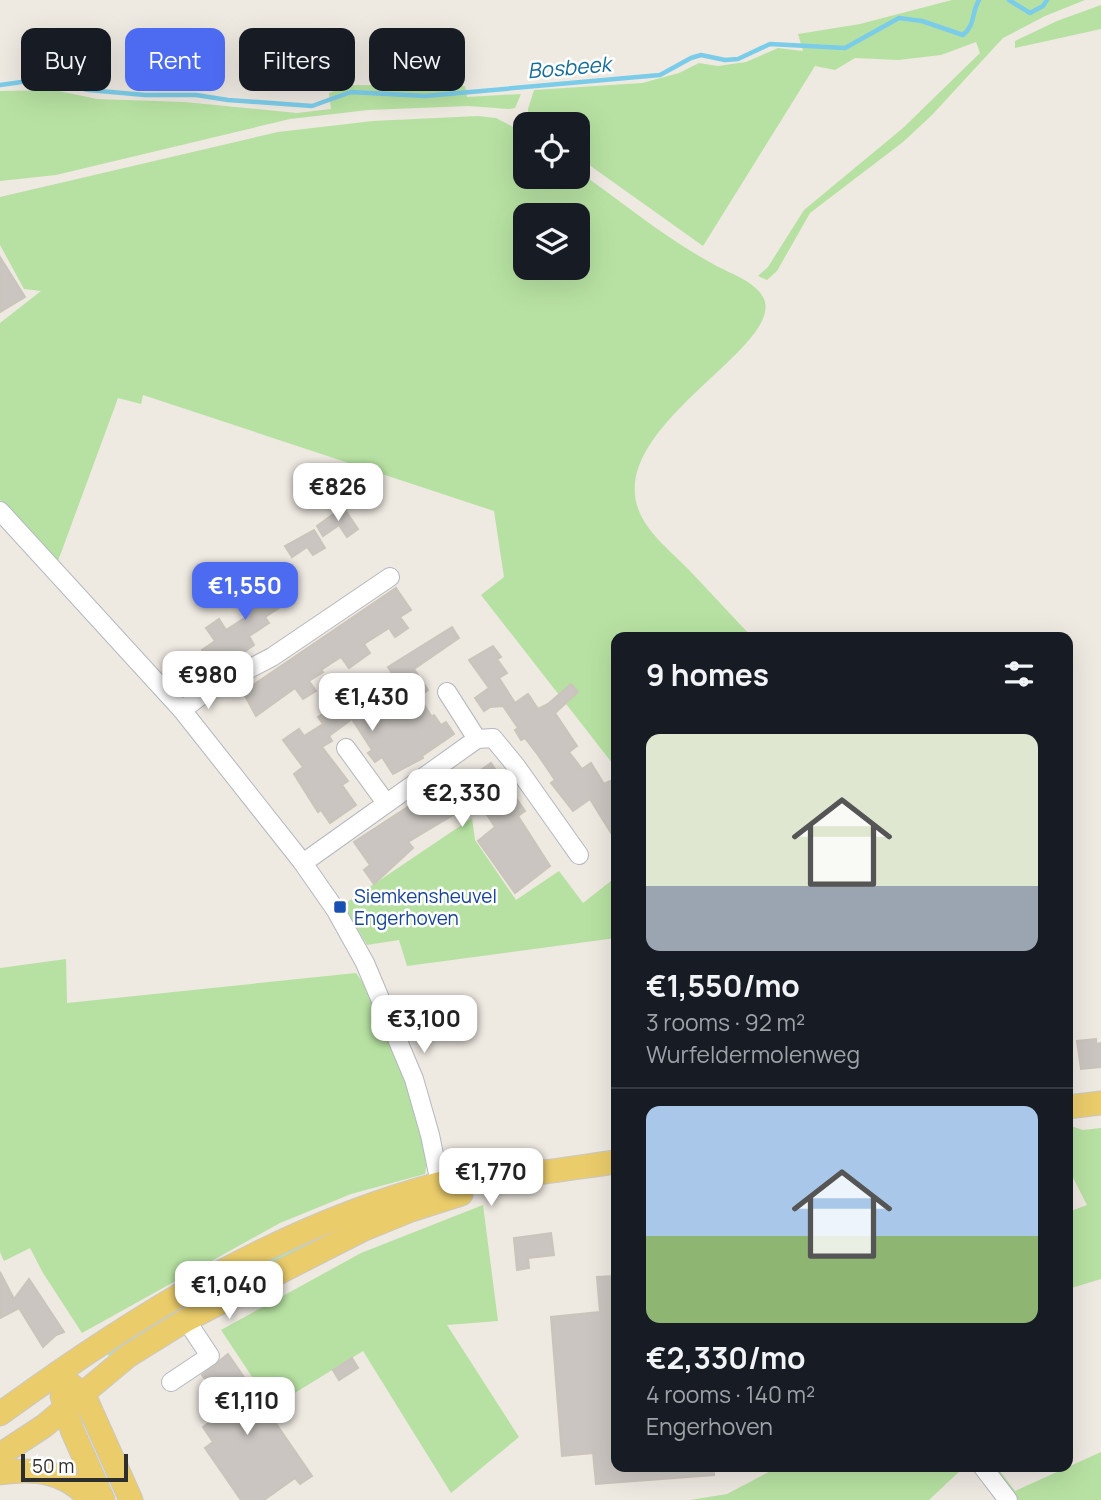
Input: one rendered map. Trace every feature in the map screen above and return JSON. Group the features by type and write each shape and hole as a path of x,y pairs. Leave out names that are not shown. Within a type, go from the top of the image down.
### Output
{"main road":[{"path":"1073,1106 1101,1103"},
{"path":"0,1414 159,1308 258,1251 347,1226 499,1173 524,1174 611,1164"},
{"path":"0,1455 65,1410 128,1356 347,1226"},
{"path":"57,1374 84,1395 131,1500"},
{"path":"57,1374 65,1410 103,1500"},
{"path":"0,1473 46,1471 68,1481 90,1500"}],"street":[{"path":"0,511 182,710 303,863 335,909 365,963 414,1079 442,1191"},
{"path":"182,710 210,689 272,657 390,577"},
{"path":"447,692 478,739"},
{"path":"303,863 478,739 493,738 579,855"},
{"path":"346,748 386,803"},
{"path":"171,1382 210,1356 186,1320"},
{"path":"987,1472 1009,1500"}],"green space":[{"path":"952,0 1085,0 1045,16 1003,38 932,115 903,142 810,213 777,271 767,280 758,276 768,267 804,210 903,128 980,53 976,42 941,55 898,60 855,58 835,70 815,66 703,246 590,166 590,112 528,112 534,90 642,83 679,73 699,63 718,66 746,62 778,48 803,51 798,34 860,24"},
{"path":"1101,5 1101,29 1015,48 1015,41 1057,21"},
{"path":"355,85 369,85 369,91 465,91 465,86 467,97 521,94 515,108 509,109 468,106 368,110 290,119 56,175 0,181 0,91 59,91 97,99 184,102 297,113 331,109 329,93 355,91"},
{"path":"478,116 496,118 513,127 513,189 590,189 590,180 678,243 749,283 764,299 763,319 748,341 669,420 647,449 635,480 639,511 648,528 747,632 611,632 611,762 481,595 504,577 494,511 143,395 141,404 118,398 58,561 0,500 0,323 41,291 24,289 0,245 0,197 278,132 373,121"},
{"path":"472,818 475,840 516,900 559,871 583,903 611,881 611,939 407,966 399,940 367,945 343,905"},
{"path":"66,959 67,1003 356,973 377,1004 401,1063 423,1139 425,1174 351,1194 280,1223 82,1333 30,1248 4,1261 0,1252 0,968"},
{"path":"1073,1127 1083,1130 1101,1128 1101,1279 1073,1287 1073,1210 1087,1205 1073,1178"},
{"path":"483,1205 498,1321 447,1325 519,1437 451,1493 363,1351 272,1407 221,1330 361,1253"},
{"path":"326,1226 332,1239 112,1361 106,1352 138,1331"},
{"path":"1101,1452 1101,1500 1013,1500 991,1472 1001,1472 1015,1491 1057,1472 1073,1472 1073,1465"},
{"path":"769,1472 959,1472 929,1500 690,1500 727,1494"}],"building":[{"path":"0,257 25,297 0,312"},
{"path":"343,507 358,529 347,537 339,525 323,536 317,526"},
{"path":"314,530 325,548 313,555 307,547 292,557 285,546"},
{"path":"271,574 290,601 265,617 269,623 249,636 254,645 216,672 202,650 215,641 206,628 219,619 226,630 246,617 239,606 252,597 244,585 257,576 260,581"},
{"path":"396,588 411,610 400,617 408,628 395,637 389,628 364,644 370,653 349,668 341,657 321,670 323,672 309,681 316,691 303,699 295,688 256,716 243,692"},
{"path":"452,627 459,638 414,669 428,690 419,697 432,717 434,715 441,725 446,722 454,734 422,756 423,758 393,774 382,757 375,762 368,753 372,750 352,719 329,736 332,741 322,747 348,781 342,785 356,805 330,823 321,810 318,812 294,774 303,767 283,740 299,729 304,736 323,724 318,717 357,691 376,718 403,700 397,690 401,687 388,667"},
{"path":"493,646 501,657 497,659 507,673 499,678 515,703 528,694 538,709 571,684 578,692 555,713 577,746 569,752 582,769 591,763 604,784 611,782 611,833 590,799 573,811 551,783 555,780 538,755 525,738 521,740 515,730 518,728 503,706 490,707 484,711 475,698 489,688 469,660"},
{"path":"491,763 504,782 508,779 515,788 511,791 525,811 518,816 550,866 515,893 478,841 495,827 480,804 476,808 473,803 408,842 413,848 374,884 364,870 370,865 354,842 414,803 419,811 443,795 439,789 450,781 453,785 465,776 468,779"},
{"path":"1096,1039 1096,1044 1101,1043 1101,1067 1081,1069 1077,1041"},
{"path":"551,1233 554,1255 528,1258 529,1268 517,1270 514,1238"},
{"path":"0,1272 14,1299 29,1279 64,1332 56,1335 43,1347 19,1308 0,1318"},
{"path":"611,1276 611,1472 714,1472 714,1475 596,1484 593,1453 562,1456 551,1317 600,1312 597,1277"},
{"path":"228,1354 312,1476 300,1484 295,1478 264,1500 241,1500 205,1448 213,1442 203,1427 217,1417 203,1396 212,1389 202,1375"},
{"path":"352,1358 358,1368 339,1380 333,1370"}],"waterway":[{"name":"Bosbeek","path":"0,85 36,80 88,90 145,95 196,95 312,106 351,92 425,96 660,75 701,55 725,60 738,59 770,44 845,48 899,18 922,21 963,35 972,23 979,0"},
{"name":"Bosbeek","path":"1009,0 1030,13 1043,6 1047,0"}],"place":[{"name":"Siemkensheuvel Engerhoven","path":"340,907"}]}
